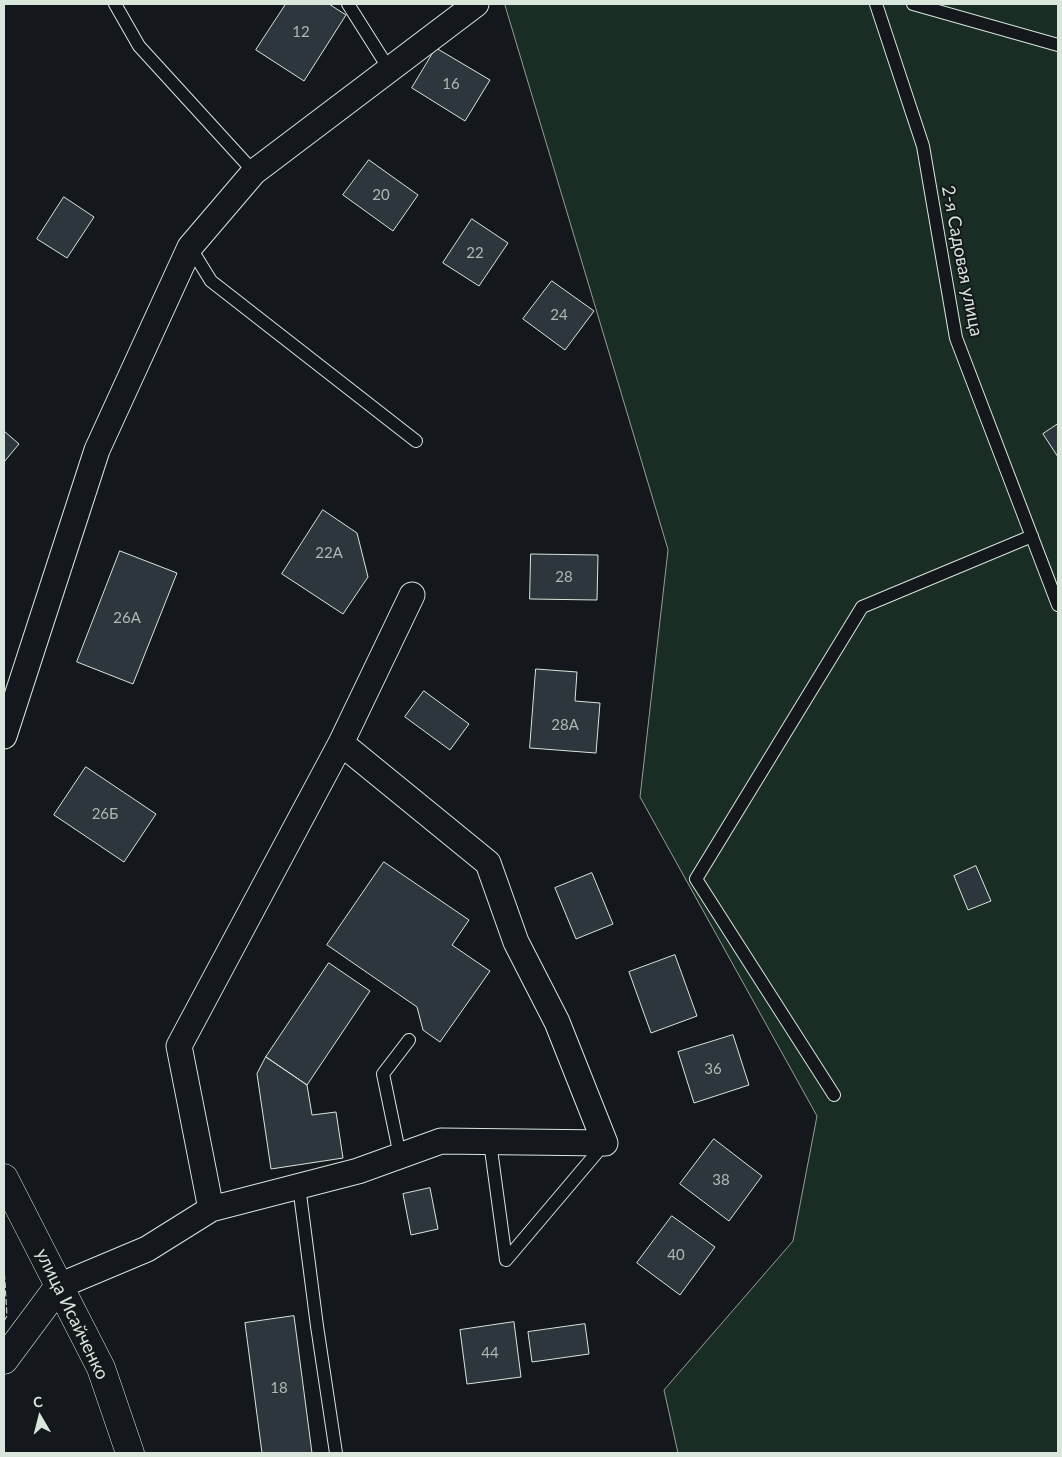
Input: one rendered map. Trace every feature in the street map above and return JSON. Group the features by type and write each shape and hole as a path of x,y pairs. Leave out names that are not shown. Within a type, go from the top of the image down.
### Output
{"main road":[{"name":"улица Исайченко","path":"4,1178 101,1368 130,1453"},
{"path":"4,1360 59,1286"}],"street":[{"path":"4,736 98,450 190,247 254,172 476,4"},
{"path":"211,1209 180,1046 341,743 412,595"},
{"path":"59,1286 147,1250 211,1209 358,1171 441,1142 604,1143 557,1022 516,942 488,863 341,743"}],"lane":[{"path":"115,4 139,46 254,172"},
{"path":"348,4 389,69"},
{"name":"2-я Садовая улица","path":"876,4 923,146 956,338 1058,605"},
{"path":"913,4 1058,45"},
{"path":"190,247 211,281 416,441"},
{"path":"834,1095 696,879 862,607 1032,536"},
{"path":"400,1156 383,1074 409,1040"},
{"path":"490,1142 506,1260 604,1143"},
{"path":"298,1186 336,1453"}],"green space":[{"path":"505,4 1058,4 1058,1453 678,1453 664,1390 793,1241 817,1116 640,797 668,550"}],"building":[{"path":"286,4 329,4 346,15 304,81 256,50"},
{"path":"436,48 490,80 465,121 412,88"},
{"path":"369,160 418,195 393,231 343,195"},
{"path":"64,197 94,217 67,258 37,239"},
{"path":"472,219 508,243 479,286 443,263"},
{"path":"552,281 594,311 565,350 523,319"},
{"path":"1058,424 1058,457 1043,434"},
{"path":"4,431 19,444 4,462"},
{"path":"323,510 357,533 368,577 343,614 282,574"},
{"path":"120,551 177,573 133,684 77,662"},
{"path":"531,554 598,555 597,600 530,599"},
{"path":"536,669 577,672 575,701 600,703 596,753 530,748"},
{"path":"424,691 469,724 450,750 405,717"},
{"path":"86,767 156,814 124,862 54,815"},
{"path":"384,862 469,920 452,945 490,971 440,1042 423,1030 417,1007 327,945"},
{"path":"976,866 991,901 968,910 954,876"},
{"path":"592,873 613,924 576,939 555,888"},
{"path":"675,955 697,1016 651,1033 629,972"},
{"path":"329,963 370,991 307,1085 266,1057"},
{"path":"733,1035 749,1085 694,1103 678,1052"},
{"path":"266,1057 307,1085 312,1115 336,1112 343,1158 271,1169 257,1074"},
{"path":"714,1139 762,1176 729,1221 680,1184"},
{"path":"430,1188 438,1229 411,1235 403,1194"},
{"path":"672,1216 715,1247 680,1295 637,1263"},
{"path":"294,1316 312,1453 262,1453 245,1323"},
{"path":"514,1322 521,1377 467,1384 460,1330"},
{"path":"585,1324 589,1354 532,1362 528,1332"}],"fence":[{"path":"4,1265 7,1316 4,1321"}]}
